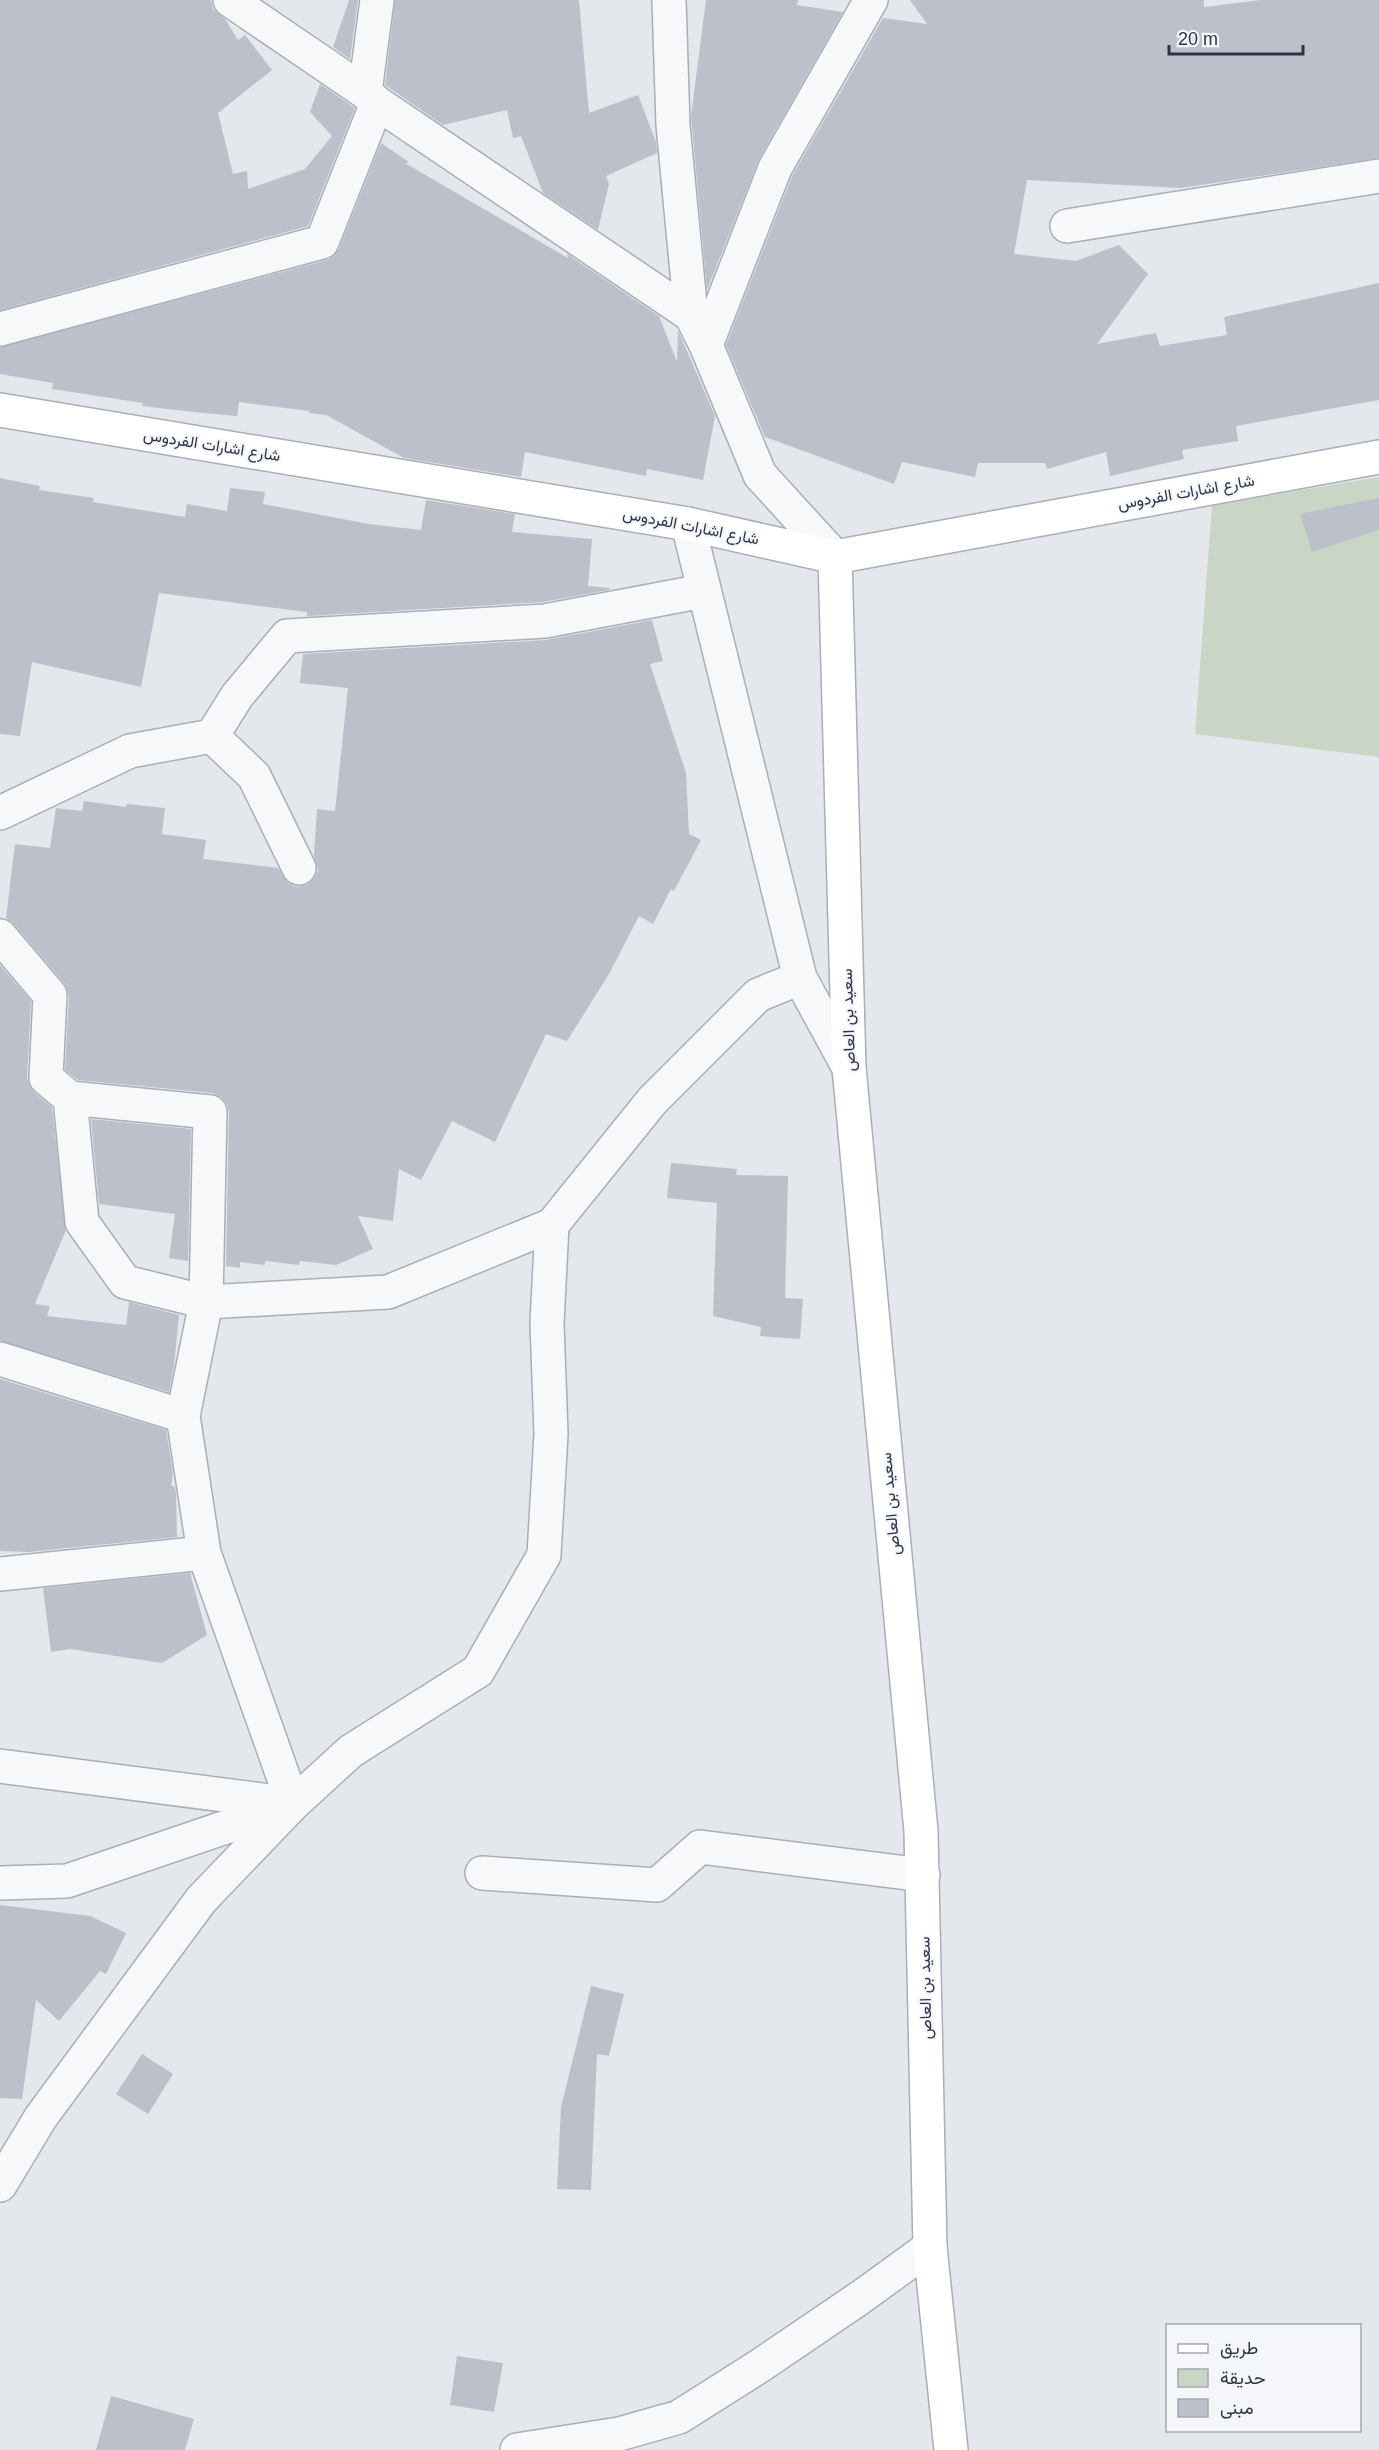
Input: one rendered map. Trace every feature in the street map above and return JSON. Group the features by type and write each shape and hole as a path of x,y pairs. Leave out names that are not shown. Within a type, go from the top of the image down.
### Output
{"main road":[{"name":"شارع اشارات الفردوس","path":"0,410 688,524 835,557 1379,457"},
{"name":"سعيد بن العاص","path":"835,557 849,1068 921,1831 930,2247 951,2450"}],"street":[{"path":"230,0 692,315"},
{"path":"0,329 322,242 371,98 377,0"},
{"path":"669,0 673,125 692,315 760,475 835,557"},
{"path":"706,345 775,168 871,0"},
{"path":"1067,226 1379,177"},
{"path":"688,524 800,978 849,1068"},
{"path":"0,813 129,751 212,735 237,696 287,636 545,621 703,591"},
{"path":"212,735 255,776 299,867"},
{"path":"0,936 50,995 46,1078 70,1098 210,1112 206,1302 183,1416 204,1553 293,1804"},
{"path":"70,1098 82,1222 125,1282 206,1302 388,1292 552,1225 652,1101 758,995 800,978"},
{"path":"0,2185 42,2117 201,1900 293,1804 351,1751 478,1671 544,1555 551,1434 547,1323 552,1225"},
{"path":"0,1359 183,1416"},
{"path":"0,1574 204,1553"},
{"path":"0,1766 293,1804"},
{"path":"0,1882 67,1881 293,1804"},
{"path":"482,1873 657,1885 700,1847 923,1875"},
{"path":"517,2450 619,2434 679,2417 786,2348 930,2247"}],"green space":[{"path":"1379,477 1379,757 1195,734 1212,505"}],"building":[{"path":"0,0 211,0 213,9 225,19 238,40 245,35 272,70 218,113 233,174 247,171 248,189 305,169 332,136 310,112 320,84 355,108 308,226 0,310"},
{"path":"349,0 358,0 350,59 333,47"},
{"path":"395,0 579,0 589,113 638,95 656,142 657,153 606,176 609,184 598,230 543,193 521,136 513,138 507,110 443,125 385,85"},
{"path":"706,0 798,0 797,5 843,12 759,159 707,290 691,116"},
{"path":"910,0 1204,0 1204,7 1261,0 1379,0 1379,158 1181,188 1027,180 1014,254 1076,261 1119,245 1148,274 1097,344 1156,333 1160,346 1227,335 1224,317 1379,283 1379,400 1236,426 1238,441 1182,450 1184,459 1110,476 1106,452 1047,469 1045,463 978,463 975,477 902,462 894,484 765,437 726,345 792,176 883,18 927,24"},
{"path":"381,143 409,162 405,163 568,258 567,254 659,316 677,362 678,330 715,416 703,480 647,469 646,476 525,452 521,477 404,458 326,415 309,413 309,411 239,402 237,416 142,406 143,403 52,389 53,383 0,374 0,347 327,260 334,256 339,249"},
{"path":"0,478 40,486 39,490 94,498 93,502 185,517 187,504 227,511 230,488 265,492 263,504 369,524 421,530 426,500 515,514 512,532 592,539 588,586 610,588 543,602 307,616 307,612 159,593 141,687 32,662 20,736 0,734"},
{"path":"1379,498 1379,530 1312,552 1300,514"},
{"path":"652,620 663,661 650,664 686,773 689,834 701,840 674,891 671,889 653,924 639,916 609,974 567,1041 546,1034 495,1142 452,1121 421,1180 399,1169 393,1221 358,1216 373,1249 336,1265 300,1261 299,1265 265,1261 265,1265 240,1262 240,1268 226,1266 229,1112 227,1104 221,1097 212,1093 78,1080 65,1070 69,996 65,984 14,924 6,918 15,844 50,848 56,808 82,811 84,801 126,807 127,804 165,808 162,834 206,840 203,859 278,868 289,884 297,887 307,885 314,879 318,870 314,855 317,809 335,811 348,688 300,683 303,654 546,640"},
{"path":"0,965 31,1001 27,1078 34,1092 52,1107 66,1230 35,1304 50,1306 47,1316 126,1325 129,1302 179,1315 169,1392 0,1341"},
{"path":"91,1119 191,1129 188,1261 169,1258 175,1214 99,1204"},
{"path":"671,1163 737,1169 736,1175 788,1176 785,1298 803,1299 800,1339 760,1336 761,1327 713,1316 717,1203 667,1198"},
{"path":"0,1379 166,1430 173,1473 171,1486 175,1487 176,1494 177,1537 28,1552 0,1551"},
{"path":"190,1573 207,1635 162,1663 70,1649 51,1652 43,1588"},
{"path":"0,1905 90,1916 126,1933 106,1974 100,1971 59,2021 36,2000 22,2099 0,2098"},
{"path":"591,1986 624,1994 609,2056 597,2054 591,2190 557,2189 561,2107"},
{"path":"142,2054 173,2074 148,2114 116,2094"},
{"path":"457,2356 503,2363 494,2412 450,2405"},
{"path":"111,2396 194,2419 185,2450 96,2450"}]}
